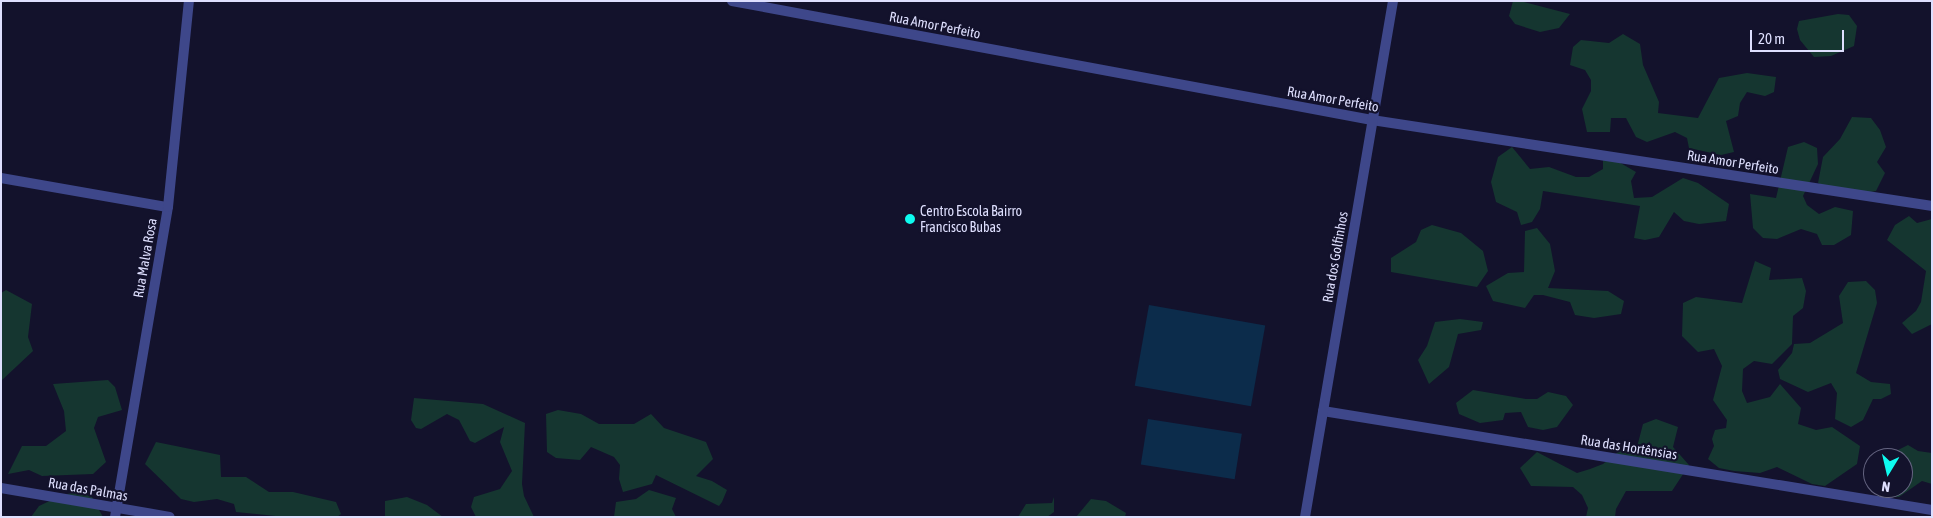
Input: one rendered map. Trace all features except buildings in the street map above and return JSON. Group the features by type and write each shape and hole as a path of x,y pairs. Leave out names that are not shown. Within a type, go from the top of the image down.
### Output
{"street":[{"name":"Rua Malva Rosa","path":"116,512 168,207 189,1"},
{"name":"Rua Amor Perfeito","path":"732,1 1372,120 1932,206"},
{"name":"Rua dos Golfinhos","path":"1305,517 1393,1"},
{"path":"1,178 168,207"},
{"name":"Rua das Hortênsias","path":"1323,411 1932,510"},
{"name":"Rua das Palmas","path":"1,488 116,512 170,517"}],"green space":[{"path":"1513,1 1520,1 1570,14 1559,28 1540,32 1515,24 1509,16"},
{"path":"1838,14 1849,15 1857,26 1854,46 1831,56 1814,57 1800,40 1797,29 1799,21"},
{"path":"1623,34 1640,44 1643,65 1659,102 1658,113 1698,118 1719,78 1747,73 1776,77 1774,92 1765,96 1747,92 1740,103 1738,116 1726,121 1734,152 1721,155 1689,148 1687,138 1675,132 1647,142 1636,137 1626,118 1611,118 1610,132 1587,132 1582,109 1591,91 1591,80 1585,70 1570,65 1573,47 1581,40 1609,43"},
{"path":"1852,117 1871,118 1880,130 1886,147 1877,162 1885,173 1876,191 1859,194 1839,193 1818,183 1823,157 1840,139"},
{"path":"1804,142 1817,148 1818,164 1803,196 1807,205 1819,214 1835,207 1853,211 1851,235 1834,245 1822,245 1817,234 1801,229 1777,239 1763,238 1753,228 1750,194 1776,198 1788,147"},
{"path":"1512,147 1530,169 1549,167 1576,177 1589,177 1603,169 1603,160 1617,161 1636,172 1631,181 1634,198 1652,197 1683,178 1698,183 1729,204 1726,221 1699,224 1684,221 1674,212 1659,237 1645,240 1634,238 1640,206 1543,191 1540,209 1532,222 1521,225 1517,212 1496,202 1491,182 1498,157"},
{"path":"1909,216 1917,223 1932,219 1932,324 1912,334 1902,323 1916,311 1921,302 1926,271 1887,240 1895,225"},
{"path":"1432,225 1461,233 1483,251 1488,271 1477,287 1391,272 1391,258 1416,242 1421,230"},
{"path":"1537,228 1550,244 1555,271 1548,288 1608,291 1624,301 1621,314 1594,318 1575,315 1570,302 1543,295 1534,295 1525,308 1493,301 1486,286 1508,273 1524,272 1525,231"},
{"path":"1755,261 1771,268 1769,280 1802,278 1806,291 1803,308 1793,316 1792,344 1772,364 1754,361 1743,369 1742,391 1747,403 1770,397 1780,384 1801,408 1798,424 1816,430 1832,427 1860,446 1857,464 1825,486 1812,484 1777,467 1760,473 1734,471 1719,468 1708,459 1714,446 1712,439 1715,430 1726,428 1727,420 1713,400 1722,366 1714,349 1698,352 1682,336 1683,303 1696,297 1742,303"},
{"path":"1866,281 1875,290 1877,303 1856,373 1871,382 1890,384 1891,394 1881,399 1873,399 1863,420 1851,427 1835,419 1837,393 1831,383 1808,392 1780,379 1778,370 1792,353 1794,344 1810,343 1843,323 1839,296 1848,282"},
{"path":"6,290 32,304 28,337 33,351 1,381 1,293"},
{"path":"1460,319 1483,322 1481,330 1458,334 1449,367 1429,384 1418,360 1427,346 1435,322"},
{"path":"108,380 115,387 122,410 98,417 94,428 106,462 93,474 42,476 29,470 8,474 22,446 46,446 66,431 64,411 53,384"},
{"path":"1473,390 1526,399 1537,399 1548,392 1566,396 1573,405 1557,427 1543,430 1528,427 1521,412 1505,413 1503,420 1480,423 1459,414 1456,403"},
{"path":"414,398 483,404 525,423 522,484 524,496 534,517 476,517 471,507 474,497 500,489 512,471 500,442 504,427 475,443 470,441 459,420 447,414 421,429 416,428 411,420"},
{"path":"558,410 581,414 599,424 634,424 651,414 664,428 706,442 713,459 696,476 712,481 727,490 722,502 719,506 656,475 652,484 623,492 619,479 620,465 614,457 591,447 580,460 556,458 547,452 546,414"},
{"path":"1656,419 1678,427 1673,447 1689,465 1672,491 1626,491 1616,509 1615,517 1586,517 1588,508 1582,495 1573,487 1531,486 1520,468 1537,452 1577,473 1590,469 1603,464 1623,448 1637,447 1643,424"},
{"path":"156,442 220,455 221,477 246,477 269,492 293,492 336,502 341,514 337,517 285,517 236,512 234,504 217,499 194,502 181,499 145,464"},
{"path":"1908,445 1913,448 1902,448"},
{"path":"1913,448 1918,451 1932,453 1932,484 1922,481 1913,487"},
{"path":"649,490 676,498 672,509 676,517 614,517 616,502 636,499"},
{"path":"78,492 92,497 103,517 31,517 39,506 62,495"},
{"path":"407,497 427,505 443,517 385,517 385,501"},
{"path":"1054,497 1054,512 1047,517 1018,517 1026,504 1052,503"},
{"path":"1091,499 1106,501 1126,513 1125,517 1076,517"}],"water":[{"path":"1149,305 1265,325 1251,406 1135,386"},
{"path":"1148,419 1242,434 1235,479 1141,464"}],"place":[{"name":"Centro Escola Bairro Francisco Bubas","path":"910,219"}]}
